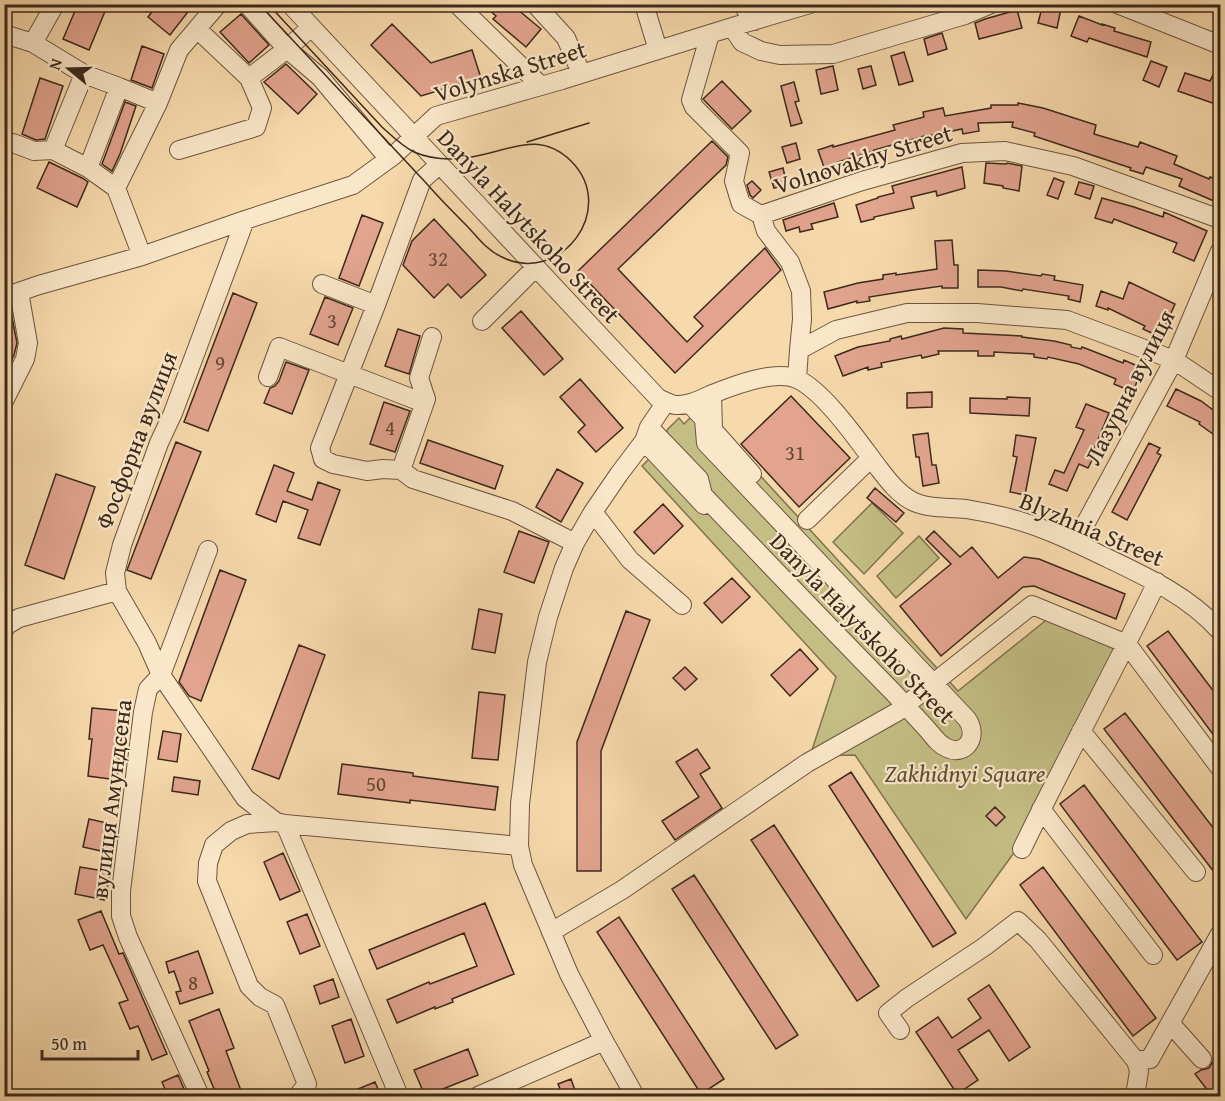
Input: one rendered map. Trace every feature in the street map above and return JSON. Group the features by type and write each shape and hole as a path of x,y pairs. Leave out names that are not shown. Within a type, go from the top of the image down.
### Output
{"street":[{"path":"33,43 54,4"},
{"path":"116,188 159,103 179,50 218,4"},
{"path":"247,4 287,49 320,77 388,159"},
{"name":"Danyla Halytskoho Street","path":"290,4 535,268 658,398 666,402"},
{"path":"457,4 540,85"},
{"path":"535,4 566,38 581,74"},
{"path":"644,4 658,50"},
{"path":"742,4 753,21"},
{"name":"Volynska Street","path":"12,295 39,285 142,256 353,185 393,156 436,116 810,4"},
{"path":"732,27 742,42 761,51 780,55 833,54 965,15 991,4"},
{"path":"1117,4 1221,45"},
{"path":"249,78 311,27"},
{"path":"180,150 256,127 262,108 249,78 197,29"},
{"path":"4,34 33,43 84,74 159,103"},
{"path":"636,1096 568,974 523,865 519,846 520,804 537,662 548,616 564,568 593,512 666,402 676,405 690,404 752,380 778,375 797,379 802,319 801,291 790,262 766,231 761,215 741,204 734,181 740,153 694,107 691,100 710,34"},
{"path":"53,150 84,74"},
{"path":"88,168 118,87"},
{"path":"13,143 34,151 53,150 88,168 116,188 142,256"},
{"name":"Volnovakhy Street","path":"761,215 862,181 962,153 1005,151 1073,166 1221,219"},
{"path":"439,165 422,180 320,448 323,459 333,464 367,471 401,470 413,479 512,511 575,543"},
{"name":"Фосфорна вулиця","path":"117,591 115,573 122,545 245,220"},
{"name":"Лазурна вулиця","path":"1075,543 1214,288 1221,251"},
{"path":"482,321 535,268"},
{"path":"322,284 376,305"},
{"path":"4,401 25,359 28,343 12,295"},
{"path":"799,350 837,330 907,313 977,313 1067,320 1174,360 1221,391"},
{"path":"401,470 426,399 418,378 432,337"},
{"path":"268,377 279,347 424,403"},
{"name":"Blyzhnia Street","path":"797,379 824,400 891,484 910,500 921,504 968,509 1002,516 1031,525 1157,582 1218,624"},
{"path":"712,394 713,430 785,512"},
{"name":"Danyla Halytskoho Street","path":"646,434 699,479 703,495 902,709 945,747 956,750 966,746 972,736 971,724 706,442 704,419 690,404"},
{"path":"807,520 871,458"},
{"path":"593,512 630,560 682,605"},
{"path":"161,675 208,550"},
{"path":"1022,849 1157,582"},
{"path":"5,627 19,618 117,591 147,643 161,675 245,798 280,823 399,1096"},
{"path":"551,932 622,890 807,764 902,709 1032,605 1127,644 1221,768"},
{"name":"вулиця Амундсена","path":"161,675 148,689 143,712 123,880 121,916 133,948 200,1096"},
{"path":"1081,731 1196,872"},
{"path":"1041,809 1153,955"},
{"path":"298,1096 307,1084 275,1005 260,997 249,986 207,881 208,863 214,845 231,831 247,824 280,823 519,846"},
{"path":"900,1030 888,1013 1018,921 1038,940 1136,1061 1139,1071 1135,1096"},
{"path":"1136,1061 1150,1059 1221,934"},
{"path":"1170,1023 1202,1059"},
{"path":"478,1096 604,1041"}],"green space":[{"name":"Zakhidnyi Square","path":"699,409 958,691 1050,617 1118,646 1021,843 966,919 855,755 810,756 836,677 642,466 655,453 668,429 679,418 684,424"},
{"path":"872,503 903,533 864,574 833,542"},
{"path":"919,536 939,558 896,598 877,576"}],"building":[{"path":"78,4 108,4 89,50 63,39"},
{"path":"158,4 194,4 170,35 148,17"},
{"path":"482,4 511,4 541,29 526,47 493,19 496,16"},
{"path":"1043,4 1062,4 1057,28 1038,23"},
{"path":"1017,10 1022,28 979,39 975,23"},
{"path":"241,14 269,45 249,63 220,32"},
{"path":"1079,16 1115,28 1114,31 1151,42 1147,57 1089,38 1087,42 1071,36"},
{"path":"392,24 431,63 472,50 481,78 421,96 371,45"},
{"path":"942,33 947,49 928,55 924,39"},
{"path":"142,46 164,54 152,88 131,80"},
{"path":"904,52 913,81 899,85 891,56"},
{"path":"1221,58 1221,106 1178,91 1185,73 1210,81"},
{"path":"1151,61 1167,67 1159,87 1143,80"},
{"path":"286,64 317,94 298,114 264,82"},
{"path":"833,66 838,90 821,94 816,70"},
{"path":"871,66 876,85 863,89 858,69"},
{"path":"40,78 63,86 45,139 36,140 22,134"},
{"path":"722,81 751,111 732,129 703,99"},
{"path":"794,82 799,101 795,102 802,123 791,126 781,86"},
{"path":"125,102 136,106 112,171 102,164"},
{"path":"1018,103 1043,108 1096,125 1094,134 1138,147 1140,142 1177,156 1174,164 1209,179 1210,177 1221,181 1221,204 1179,186 1182,179 1146,167 1143,174 1130,170 1131,168 1034,136 1035,133 1012,127 1013,122 978,123 979,131 963,134 962,129 928,135 838,162 841,168 826,173 818,150 895,130 893,125 924,117 923,112 943,108 945,116 991,108 991,105 1018,105"},
{"path":"712,141 728,157 726,165 618,269 687,342 703,326 694,317 765,248 781,270 675,373 578,271"},
{"path":"796,143 800,159 787,163 782,147"},
{"path":"49,162 88,182 77,207 37,188"},
{"path":"986,163 1022,166 1019,191 984,183"},
{"path":"962,167 965,188 937,196 936,191 911,197 914,208 861,222 856,205 894,193 892,186"},
{"path":"783,168 787,185 774,188 769,172"},
{"path":"1054,178 1064,182 1058,199 1047,195"},
{"path":"752,181 761,190 753,198 747,185"},
{"path":"1079,182 1094,186 1090,199 1075,194"},
{"path":"1102,198 1163,217 1164,212 1207,231 1194,261 1173,252 1177,243 1114,219 1112,223 1095,218"},
{"path":"834,203 838,217 811,224 813,229 800,232 799,227 786,231 783,220"},
{"path":"362,215 383,223 359,286 339,278"},
{"path":"434,219 486,275 461,298 448,284 434,298 403,265 412,241"},
{"path":"952,240 954,265 958,265 958,288 942,288 942,286 869,297 870,301 857,303 857,301 828,309 824,292 883,279 883,275 937,269 935,241"},
{"path":"978,270 1055,276 1054,280 1083,285 1080,302 1068,299 1069,296 1023,289 1022,291 1001,287 978,287"},
{"path":"1129,282 1175,304 1160,337 1143,329 1145,326 1108,308 1108,310 1096,306 1101,291 1123,299"},
{"path":"233,293 257,303 208,431 184,422"},
{"path":"325,297 353,308 338,345 310,334"},
{"path":"10,307 17,343 9,365 4,367 4,308"},
{"path":"521,311 563,359 544,375 502,328"},
{"path":"944,328 963,329 963,333 1022,336 1054,341 1071,345 1071,347 1081,349 1082,347 1142,368 1133,392 1114,384 1116,379 1079,364 1048,357 1047,359 1034,357 1034,354 994,352 994,356 978,356 978,351 938,351 939,354 881,363 882,367 868,370 868,367 843,376 835,356 858,347"},
{"path":"398,329 420,336 409,374 385,366"},
{"path":"286,362 309,370 292,414 264,403 270,388 279,381"},
{"path":"580,379 623,428 596,452 578,432 585,425 560,397"},
{"path":"1176,389 1201,401 1221,416 1221,422 1213,434 1199,424 1200,422 1167,406"},
{"path":"932,392 932,407 907,408 907,393"},
{"path":"791,396 850,458 799,507 741,444"},
{"path":"1007,397 1030,398 1029,416 970,413 970,398 1007,399"},
{"path":"384,402 410,411 395,452 370,444"},
{"path":"1086,404 1109,413 1094,449 1097,450 1088,468 1079,464 1067,491 1049,484 1055,470 1064,473 1084,430 1076,427"},
{"path":"928,433 932,465 936,465 939,483 923,486 913,435"},
{"path":"1016,435 1036,438 1025,495 1010,492 1017,457 1013,456"},
{"path":"428,440 503,466 495,489 420,463"},
{"path":"176,442 201,452 151,579 127,570"},
{"path":"1149,443 1160,448 1157,453 1161,455 1127,520 1112,512"},
{"path":"274,465 294,473 287,491 312,500 318,482 340,490 320,545 298,538 308,510 283,501 276,522 256,514"},
{"path":"557,469 583,483 561,522 536,507"},
{"path":"56,474 95,487 64,579 25,565"},
{"path":"875,488 904,513 896,522 867,498"},
{"path":"663,504 683,526 654,554 634,532"},
{"path":"519,531 549,542 534,583 504,572"},
{"path":"934,531 960,557 972,547 998,578 1024,557 1039,559 1125,594 1116,619 1034,586 1023,587 941,656 900,606 951,564 926,539"},
{"path":"220,570 246,580 201,701 189,696 179,682"},
{"path":"732,578 750,597 722,623 704,603"},
{"path":"479,609 502,614 495,653 472,649"},
{"path":"626,611 650,620 601,751 601,871 577,871 577,742"},
{"path":"1168,631 1221,701 1221,745 1147,646"},
{"path":"299,645 325,655 279,779 252,769"},
{"path":"800,649 818,669 790,696 771,675"},
{"path":"685,667 697,679 685,690 673,678"},
{"path":"479,692 505,695 498,760 472,758"},
{"path":"92,708 124,711 117,780 88,776 92,739 89,739"},
{"path":"1125,713 1221,838 1221,881 1104,729"},
{"path":"163,731 181,734 177,762 158,759"},
{"path":"697,749 710,768 700,774 722,808 675,840 662,821 699,797 676,762"},
{"path":"342,764 498,787 495,810 338,794"},
{"path":"851,772 956,933 933,947 829,786"},
{"path":"174,777 200,781 198,795 172,791"},
{"path":"1084,785 1202,942 1177,960 1060,804"},
{"path":"995,807 1005,817 996,826 986,816"},
{"path":"89,819 116,825 110,853 83,847"},
{"path":"774,825 879,986 857,1001 751,840"},
{"path":"283,853 300,891 280,900 264,862"},
{"path":"80,867 110,872 105,900 75,894"},
{"path":"1043,867 1156,1018 1133,1036 1020,885"},
{"path":"694,875 798,1035 776,1049 672,889"},
{"path":"485,903 514,974 452,999 453,1002 397,1023 387,1000 429,982 430,984 477,966 464,933 377,969 369,950"},
{"path":"101,911 119,954 123,953 167,1054 152,1060 138,1026 130,1029 119,1003 128,1000 103,945 90,950 78,920"},
{"path":"307,914 320,946 300,954 287,922"},
{"path":"619,917 724,1079 701,1094 597,932"},
{"path":"198,951 213,993 180,1004 176,992 181,991 174,971 169,973 166,962"},
{"path":"333,979 339,997 320,1004 314,986"},
{"path":"989,985 1030,1047 1009,1061 989,1030 958,1050 978,1080 957,1094 916,1032 938,1017 952,1038 981,1018 968,999"},
{"path":"219,1009 234,1048 226,1051 243,1096 217,1096 189,1021"},
{"path":"351,1019 364,1056 345,1063 332,1026"},
{"path":"468,1049 478,1075 425,1096 414,1070"},
{"path":"1221,1055 1221,1096 1212,1096 1195,1074 1209,1068 1213,1061"},
{"path":"178,1075 187,1096 168,1096 162,1082"},
{"path":"571,1079 577,1096 563,1096 558,1084"},
{"path":"375,1082 381,1096 341,1096"}],"tram line":[{"path":"259,4 442,201 492,251 502,257 524,263 544,261 562,252 576,238 586,220 589,200 584,180 571,161 560,152 549,147 527,144 456,159 430,157 414,152 382,127 268,4"},
{"path":"527,142 589,123"}]}
